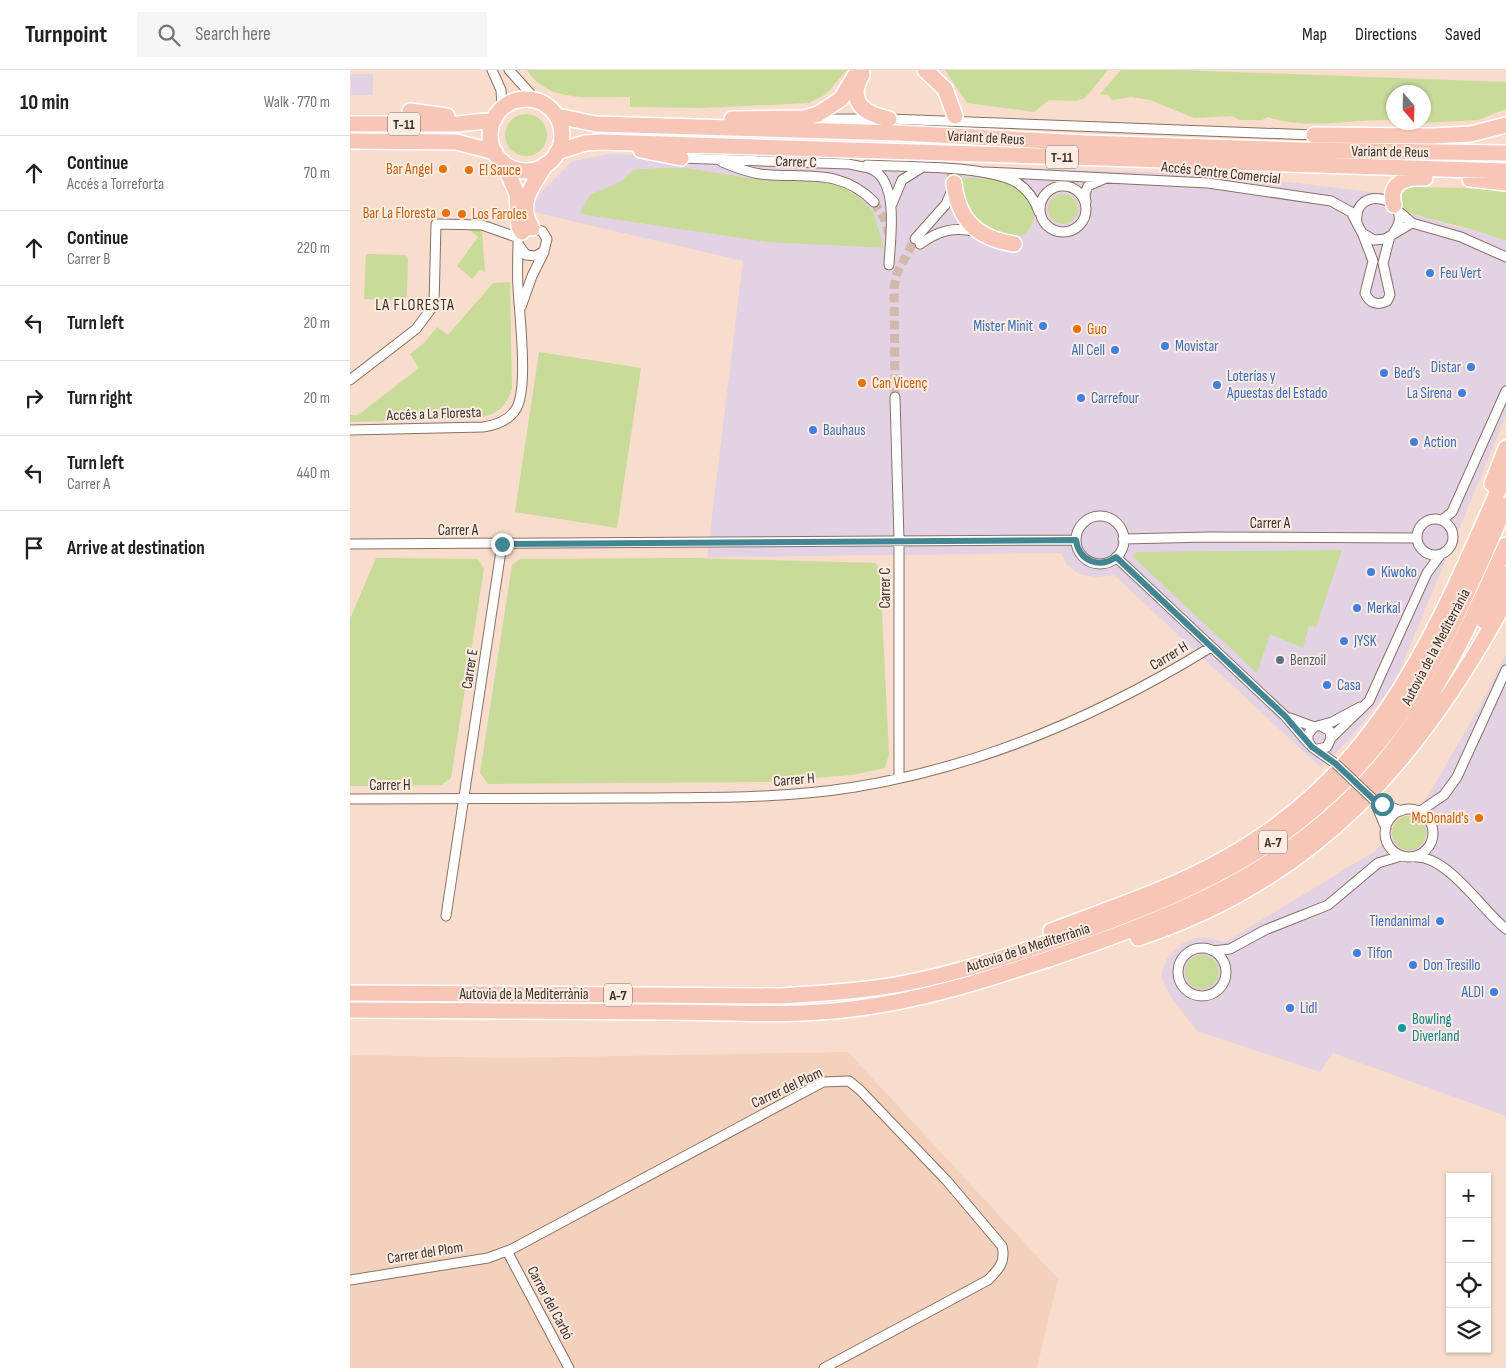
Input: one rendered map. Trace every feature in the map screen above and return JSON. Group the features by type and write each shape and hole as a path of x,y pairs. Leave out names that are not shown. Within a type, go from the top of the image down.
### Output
{"highway":[{"path":"654,123 766,117 804,118 822,113 834,105 864,70"},
{"path":"864,70 856,85 860,106 867,112 889,120"},
{"path":"925,70 945,89 955,116"},
{"name":"T-11","path":"350,124 458,124 498,114 518,100 536,100"},
{"name":"Variant de Reus","path":"536,100 549,107 556,116 596,124 654,123 1282,150 1506,153"},
{"path":"410,111 457,118 458,124"},
{"path":"498,114 490,136 517,194 519,227 523,235"},
{"path":"556,116 562,134 557,152"},
{"path":"1314,135 1472,134 1506,125"},
{"path":"1314,135 1429,146 1506,149"},
{"name":"T-11","path":"350,140 456,142 499,157 514,168 527,170 546,164 557,152 585,143 620,145"},
{"path":"350,149 386,147 393,142"},
{"path":"620,145 681,158"},
{"name":"Variant de Reus","path":"620,145 1506,171"},
{"path":"523,235 526,195 546,164"},
{"path":"1470,179 1506,176"},
{"path":"1395,208 1393,192 1404,178 1470,179 1506,183"},
{"path":"954,182 957,199 963,213 980,233 1000,242 1014,244"},
{"path":"1449,599 1506,448"},
{"path":"886,986 904,977 957,964 1017,944 1162,889 1222,860 1254,841 1316,793 1366,741 1407,680 1449,599 1506,473"},
{"name":"Autovia de la Mediterrània","path":"350,993 780,996 886,986 960,970 1126,916 1206,882 1265,848 1292,828 1355,770 1390,729 1409,700 1459,609 1506,505"},
{"name":"Autovia de la Mediterrània","path":"350,1010 780,1012 849,1010 900,1002 940,993 1081,948 1174,914 1238,882 1309,835 1373,775 1415,722 1449,665 1506,545"},
{"path":"1437,712 1506,574"},
{"path":"940,993 954,995 986,987 1183,922 1244,893 1295,860 1342,822 1383,780 1414,744 1461,678 1506,600"}],"street":[{"path":"492,70 501,90 498,114"},
{"path":"509,70 536,100"},
{"path":"804,118 1314,135"},
{"path":"681,158 849,164 985,172 1017,183 1034,199 1041,218 1049,229 1055,232 1068,232 1075,229 1085,217 1085,194 1088,186 1108,177"},
{"name":"Carrer C","path":"712,159 750,172 837,178 854,185 874,202"},
{"path":"849,164 878,173 888,190 891,207 889,265"},
{"path":"891,207 902,180 924,168"},
{"name":"Accés Centre Comercial","path":"985,172 1208,183 1331,201 1351,212 1368,244 1373,261 1365,293 1370,301 1376,304 1387,301 1390,296 1383,263 1391,235"},
{"path":"954,182 946,204 918,241 946,230 960,220 963,213"},
{"path":"1039,212 1042,197 1054,187 1070,186 1086,202"},
{"path":"1412,223 1391,235 1374,240 1359,229 1358,211 1367,200 1381,198 1412,223 1460,237 1506,257"},
{"path":"1391,235 1398,223 1395,208"},
{"path":"350,380 416,329 434,306 436,224 482,225 523,235 539,229 545,235 547,243 544,251 536,256 526,255 523,235"},
{"path":"946,230 960,229 980,233"},
{"name":"Accés a La Floresta","path":"350,430 483,427 496,425 507,419 516,410 520,398 521,310 518,286 523,235"},
{"name":"Accés a La Floresta","path":"521,310 532,276 544,251"},
{"path":"1442,520 1452,512 1506,391"},
{"name":"Carrer C","path":"895,397 899,540 899,778"},
{"name":"Accés a La Floresta","path":"350,434 367,431"},
{"path":"1098,516 1115,521 1122,531 1124,539 1120,552 1116,557 1103,563 1092,562 1080,553 1076,540 1082,523 1098,516"},
{"path":"1318,749 1325,748 1368,701 1427,573 1441,554 1450,546 1453,534 1451,528 1442,520 1433,519 1424,522 1419,529 1417,538 1425,552 1427,573"},
{"name":"Carrer A","path":"1124,539 1417,538"},
{"name":"Carrer A","path":"350,544 1076,540"},
{"name":"Carrer E","path":"446,916 502,544"},
{"path":"1425,552 1441,554"},
{"path":"1116,557 1285,716 1309,744 1336,764 1374,800 1401,811 1419,812 1429,820 1433,835 1426,850 1413,857"},
{"name":"Carrer H","path":"350,799 796,794 856,787 943,768 1016,746 1100,710 1158,679 1211,647"},
{"path":"1419,812 1444,795 1457,777 1506,670"},
{"path":"1309,744 1308,734 1318,726 1363,706"},
{"path":"1285,716 1330,731 1336,764"},
{"path":"1374,800 1386,828 1387,843 1378,863"},
{"path":"1386,828 1391,818 1401,811"},
{"path":"1387,843 1394,852 1401,856"},
{"path":"1213,951 1219,956 1224,967 1225,979 1221,986 1211,994 1195,995 1182,986 1178,971 1184,956 1198,949 1213,951 1230,949 1281,923 1328,905 1378,863 1401,856 1424,856 1438,864 1506,929"},
{"path":"1224,967 1233,953 1244,942"},
{"name":"Carrer del Plom","path":"350,1280 488,1258 507,1251 534,1239 823,1082 849,1081 860,1090 947,1181 1002,1246 1005,1256 1000,1268 988,1280 824,1368"},
{"name":"Carrer del Carbó","path":"507,1251 569,1368"}],"shaded area":[{"path":"351,74 373,74 373,95 351,95"},
{"path":"609,154 1229,175 1387,194 1406,212 1464,229 1482,231 1506,241 1506,416 1394,684 1349,740 1320,767 1114,575 1098,577 1081,575 1067,565 1061,553 707,557 743,261 529,211 529,204 572,161"},
{"path":"1506,653 1506,1116 1333,1053 1320,1072 1197,1031 1170,996 1162,979 1162,972 1167,958 1183,943 1197,938 1204,937 1225,942 1375,851 1428,796 1479,708"},
{"path":"848,1052 1058,1279 1037,1368 350,1368 350,1055 508,1058"}],"green space":[{"path":"527,70 847,70 826,94 809,103 703,108 630,107 630,97 588,97 560,94 547,89 536,81"},
{"path":"945,70 1108,70 1085,98 1077,101 1049,100 1034,112 967,103"},
{"path":"1121,70 1180,70 1506,82 1506,109 1478,120 1431,123 1431,85 1386,85 1386,120 1298,123 1268,117 1262,120 1240,120 1232,116 1194,118 1150,100 1131,97 1112,100 1108,95 1100,94"},
{"path":"530,114 538,117 544,123 547,135 544,147 538,153 522,156 514,153 508,147 505,131 508,123 514,117"},
{"path":"685,168 748,178 838,184 858,196 873,211 884,248 767,242 580,213 590,195 622,181 633,170"},
{"path":"961,178 998,180 1019,189 1029,200 1033,212 1032,224 1026,233 1015,237 1001,235 977,221 966,204 962,192"},
{"path":"1411,187 1506,189 1506,241 1406,212 1400,200 1403,192"},
{"path":"1063,194 1074,198 1078,209 1074,220 1063,224 1052,220 1048,209 1052,198"},
{"path":"468,229 482,230 485,272 481,269 472,279 457,266 478,237"},
{"path":"366,254 406,255 408,258 407,296 404,300 364,299"},
{"path":"510,282 512,389 506,402 498,411 473,419 350,422 350,415 358,415 419,368 410,354 424,343 437,327 448,335 493,283"},
{"path":"539,352 641,368 617,528 515,512"},
{"path":"1342,550 1316,627 1309,626 1303,648 1270,634 1257,673 1132,556 1137,552"},
{"path":"376,558 478,559 484,569 451,778 441,785 350,786 350,619"},
{"path":"694,558 876,563 880,573 889,754 885,768 852,775 765,782 488,784 480,773 512,565 520,559"},
{"path":"1409,816 1421,821 1426,833 1421,845 1409,850 1397,845 1392,833 1397,821"},
{"path":"1202,955 1214,960 1219,972 1214,984 1202,989 1190,984 1185,972 1190,960"}],"tunnel":[{"path":"954,183 955,116"},
{"path":"874,202 885,220 890,238"},
{"path":"895,397 894,288 897,273 915,239"}],"place":[{"name":"Bar Angel","path":"443,169"},
{"name":"El Sauce","path":"469,170"},
{"name":"Bar La Floresta","path":"446,213"},
{"name":"Los Faroles","path":"462,214"},
{"name":"Feu Vert","path":"1430,273"},
{"name":"Mister Minit","path":"1043,326"},
{"name":"Guo","path":"1077,329"},
{"name":"Movistar","path":"1165,346"},
{"name":"All Cell","path":"1115,350"},
{"name":"Distar","path":"1471,367"},
{"name":"Bed’s","path":"1384,373"},
{"name":"Can Vicenç","path":"862,383"},
{"name":"Loterías y Apuestas del Estado","path":"1217,385"},
{"name":"La Sirena","path":"1462,393"},
{"name":"Carrefour","path":"1081,398"},
{"name":"Bauhaus","path":"813,430"},
{"name":"Action","path":"1414,442"},
{"name":"Kiwoko","path":"1371,572"},
{"name":"Merkal","path":"1357,608"},
{"name":"JYSK","path":"1344,641"},
{"name":"Benzoil","path":"1280,660"},
{"name":"Casa","path":"1327,685"},
{"name":"McDonald's","path":"1479,818"},
{"name":"Tiendanimal","path":"1440,921"},
{"name":"Tifon","path":"1357,953"},
{"name":"Don Tresillo","path":"1413,965"},
{"name":"ALDI","path":"1494,992"},
{"name":"Lidl","path":"1290,1008"},
{"name":"Bowling Diverland","path":"1402,1028"}],"district":[{"name":"LA FLORESTA","path":"415,305"}],"route":[{"path":"502,544 840,540 1076,540 1080,553 1092,562 1103,563 1116,557 1126,569 1285,716 1312,747 1318,749 1374,800 1382,804"}]}
